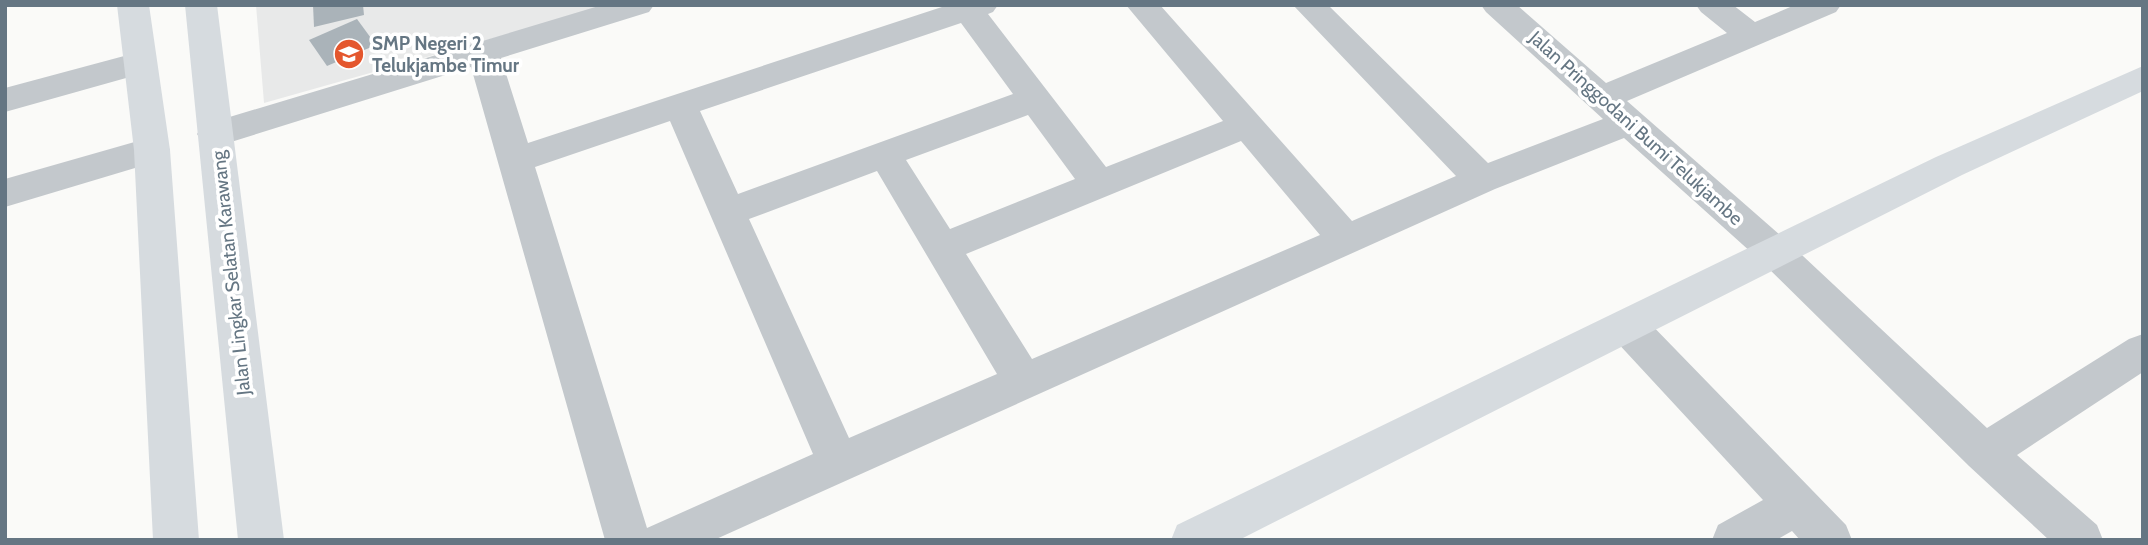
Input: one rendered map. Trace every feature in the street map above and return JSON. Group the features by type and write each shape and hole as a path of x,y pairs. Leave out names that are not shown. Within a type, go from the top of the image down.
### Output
{"main road":[{"path":"133,5 152,150 176,540"},
{"name":"Jalan Lingkar Selatan Karawang","path":"201,5 261,540"},
{"path":"1193,540 1628,327 1774,251 1949,166 2143,77"}],"street":[{"path":"215,134 638,5"},
{"path":"1142,5 1347,240"},
{"path":"1309,5 1482,180"},
{"name":"Jalan Pringgodani Bumi Telukjambe","path":"1497,5 1774,251 1984,453 2081,540"},
{"path":"1712,5 1750,35"},
{"path":"664,540 1482,180 1750,35 1825,5"},
{"path":"515,160 975,7 1035,99 1099,185"},
{"path":"483,52 628,540"},
{"path":"5,100 139,63"},
{"path":"727,212 1035,99"},
{"path":"680,105 839,463"},
{"path":"942,247 1247,125"},
{"path":"5,193 152,150"},
{"path":"885,155 1024,382"},
{"path":"1628,327 1830,540"},
{"path":"1984,453 2143,351"},
{"path":"1734,540 1796,505"}],"shaded area":[{"name":"SMP Negeri 2 Telukjambe Timur","path":"256,5 611,5 264,103"}],"building":[{"path":"313,5 363,5 364,15 314,27"},
{"path":"357,19 376,45 327,66 309,40"}],"place":[{"name":"SMP Negeri 2 Telukjambe Timur","path":"349,54"}]}
